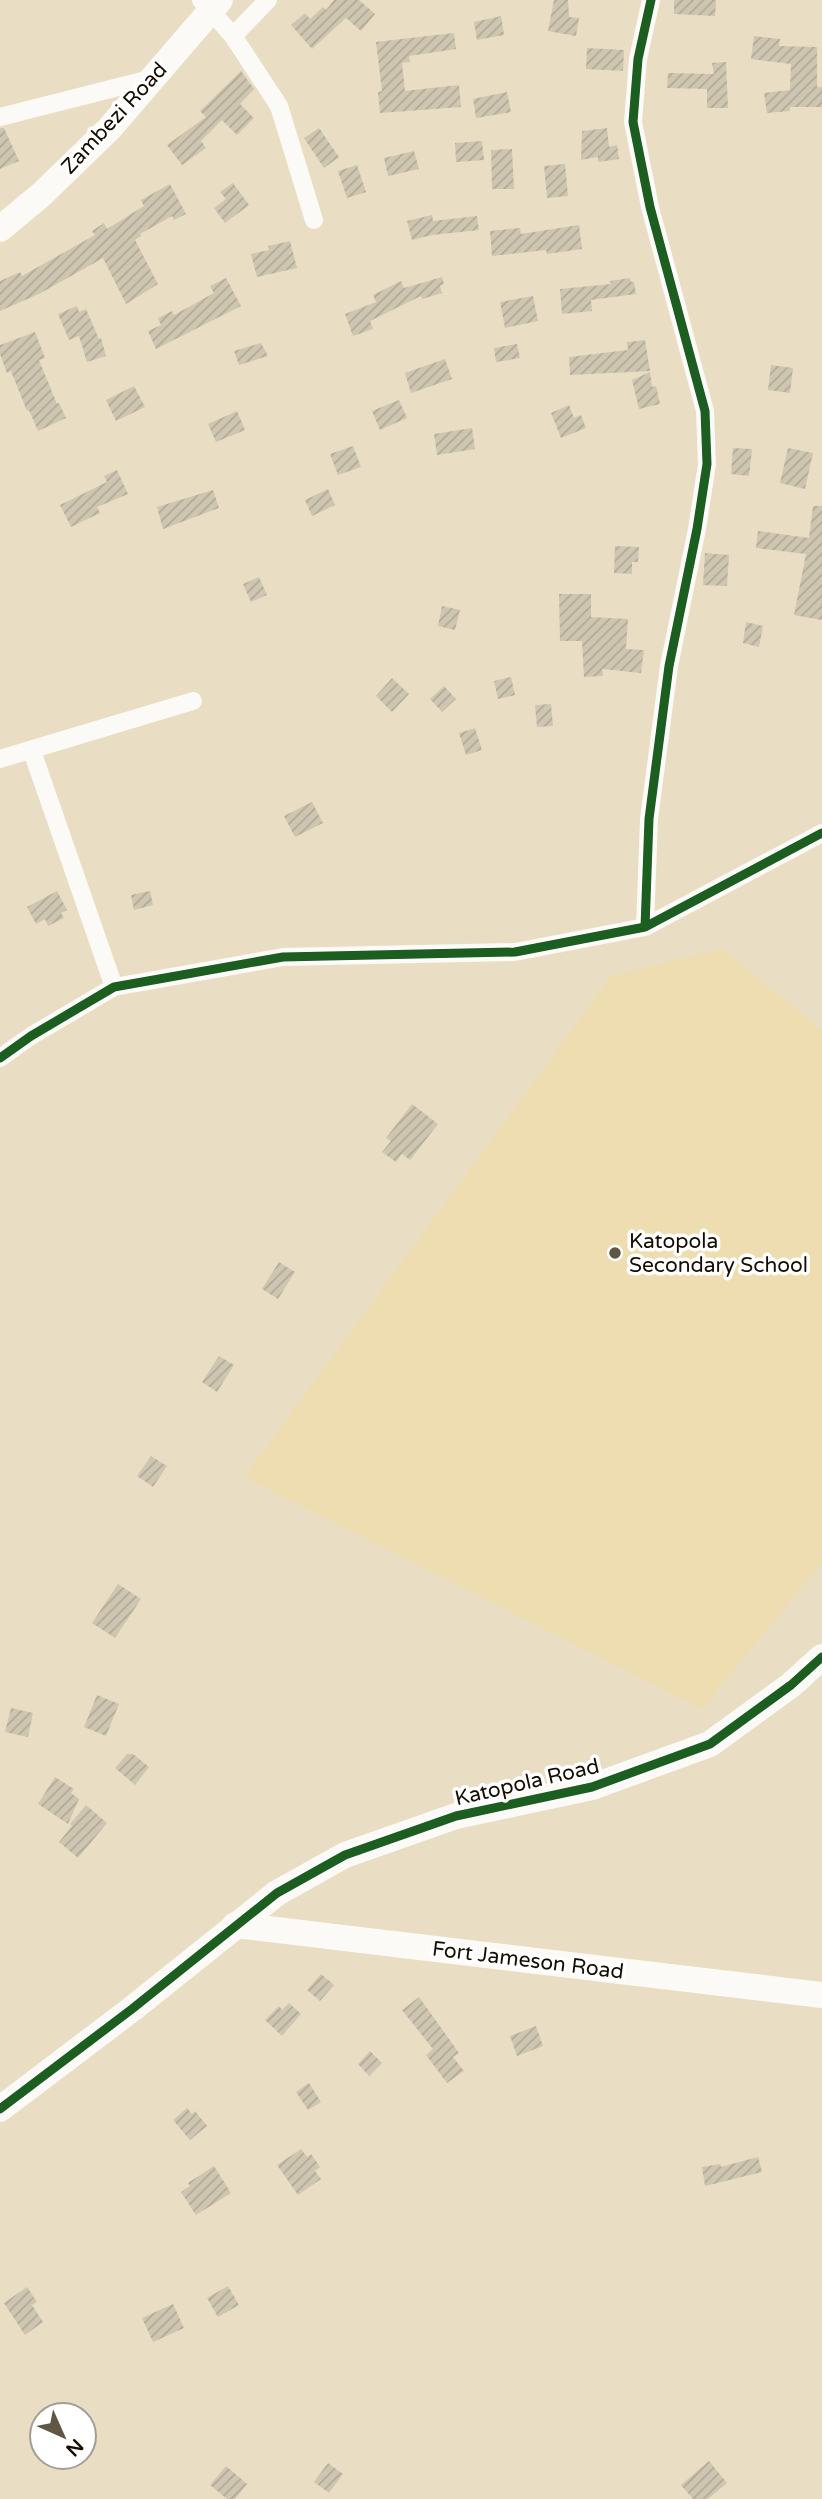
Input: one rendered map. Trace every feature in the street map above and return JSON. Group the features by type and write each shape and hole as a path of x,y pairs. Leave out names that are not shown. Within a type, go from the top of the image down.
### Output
{"street":[{"path":"233,36 268,0"},
{"path":"645,927 649,820 669,666 698,529 707,464 705,411 650,207 633,122 638,59 651,0"},
{"path":"211,3 279,106 314,220"},
{"name":"Zambezi Road","path":"0,229 109,129 154,79 211,3"},
{"path":"0,117 154,79"},
{"path":"0,759 194,701"},
{"path":"32,751 114,987"},
{"path":"0,1058 31,1036 114,987 283,957 515,952 645,927 822,833"},
{"name":"Katopola Road","path":"0,2109 132,2009 277,1893 345,1855 456,1816 592,1787 710,1744 792,1685 822,1657"},
{"name":"Fort Jameson Road","path":"235,1925 822,1995"}],"shaded area":[{"name":"Katopola Secondary School","path":"722,949 822,1030 822,1563 702,1709 244,1477 611,976"}],"building":[{"path":"334,0 359,0 375,14 361,31 346,18 312,49 291,25 305,13 310,19 323,7 326,10"},
{"path":"554,0 568,0 569,17 579,18 576,36 548,31"},
{"path":"674,0 716,0 715,16 674,14"},
{"path":"501,16 504,35 477,40 474,22"},
{"path":"454,33 456,49 409,56 410,62 402,63 405,91 459,85 461,107 380,113 378,92 382,91 376,42"},
{"path":"754,36 780,39 779,46 817,47 817,87 822,87 822,107 790,107 790,111 767,113 764,93 790,90 791,64 751,59"},
{"path":"587,48 624,50 623,71 586,69"},
{"path":"726,62 728,108 707,108 707,89 667,88 668,73 714,74 712,63"},
{"path":"241,71 254,89 240,104 254,118 237,135 222,120 201,141 206,148 182,165 167,145 206,117 200,111"},
{"path":"507,92 511,112 476,118 473,99"},
{"path":"0,128 4,128 19,161 0,169"},
{"path":"319,128 339,157 324,168 304,138"},
{"path":"607,128 609,147 617,145 619,159 598,162 598,157 581,160 582,131"},
{"path":"482,141 484,160 456,162 455,143"},
{"path":"512,149 514,189 492,189 491,150"},
{"path":"414,151 419,169 388,176 384,158"},
{"path":"565,164 568,196 547,198 544,166"},
{"path":"357,165 366,192 347,198 338,171"},
{"path":"233,183 249,205 225,223 214,208 226,199 220,192"},
{"path":"170,184 186,214 174,220 172,216 140,234 135,240 158,284 126,304 103,258 39,294 0,311 0,281 20,272 22,276 95,235 92,231 104,223 107,229 144,206 141,200"},
{"path":"432,215 433,221 477,216 479,230 412,240 407,221"},
{"path":"579,225 582,249 547,254 546,250 492,256 490,231 520,228 521,234"},
{"path":"290,241 297,268 257,277 251,254 269,250 268,246"},
{"path":"442,277 442,293 422,299 421,296 370,321 373,329 353,336 345,314 376,302 373,295 401,281 404,288"},
{"path":"226,278 241,306 156,349 148,331 161,325 158,318 172,311 174,315 214,293 210,286"},
{"path":"630,278 631,282 634,282 636,294 591,300 592,311 562,314 560,289 611,284 610,281"},
{"path":"533,296 538,321 505,328 500,302"},
{"path":"77,306 79,312 86,309 99,339 101,338 106,356 87,362 79,336 69,340 58,314"},
{"path":"35,332 45,358 39,360 57,404 59,403 66,418 38,431 11,371 7,373 0,354 0,345"},
{"path":"645,340 650,371 570,375 569,357 628,350 627,342"},
{"path":"261,343 268,356 239,365 234,351"},
{"path":"517,344 520,358 496,362 494,348"},
{"path":"445,359 452,379 411,393 405,373"},
{"path":"771,365 793,368 790,393 768,390"},
{"path":"650,372 652,387 656,386 660,404 639,409 632,380"},
{"path":"134,386 145,407 116,421 106,400"},
{"path":"399,400 407,418 380,430 372,411"},
{"path":"569,405 574,418 581,415 586,428 561,438 551,413"},
{"path":"237,411 245,430 216,442 208,424"},
{"path":"472,428 475,449 437,455 434,434"},
{"path":"353,446 361,467 338,475 330,454"},
{"path":"733,448 752,449 749,476 731,474"},
{"path":"788,448 813,453 805,489 780,483"},
{"path":"117,470 128,494 97,507 100,513 71,527 60,505 107,482 104,476"},
{"path":"328,489 335,505 312,516 305,500"},
{"path":"213,490 219,508 163,529 157,507"},
{"path":"813,506 822,506 822,620 794,615 806,554 756,548 758,531 809,538"},
{"path":"615,546 639,547 638,562 632,562 632,574 614,573"},
{"path":"705,553 729,555 727,586 703,585"},
{"path":"259,577 267,595 251,602 243,584"},
{"path":"559,594 591,594 591,617 628,619 626,649 644,650 641,673 602,669 603,676 584,677 582,641 560,641"},
{"path":"442,606 460,610 455,630 438,626"},
{"path":"746,622 763,626 759,647 743,643"},
{"path":"511,677 515,695 498,699 494,681"},
{"path":"392,678 409,694 392,712 376,696"},
{"path":"444,686 456,699 442,712 430,699"},
{"path":"551,704 553,726 537,727 535,705"},
{"path":"475,728 482,750 466,755 459,733"},
{"path":"312,802 323,823 295,837 284,816"},
{"path":"57,891 67,910 61,913 64,918 48,926 45,919 36,924 27,907"},
{"path":"150,891 153,905 134,910 131,895"},
{"path":"412,1104 438,1124 410,1160 402,1154 396,1162 382,1152 391,1141 386,1138"},
{"path":"279,1262 295,1272 278,1299 262,1289"},
{"path":"219,1356 234,1365 217,1392 202,1382"},
{"path":"151,1456 167,1466 153,1487 137,1476"},
{"path":"118,1584 141,1599 115,1638 92,1623"},
{"path":"97,1695 119,1704 106,1736 84,1727"},
{"path":"11,1708 33,1713 28,1737 5,1732"},
{"path":"127,1754 133,1754 149,1767 135,1785 115,1768"},
{"path":"55,1777 74,1789 71,1793 79,1799 68,1824 38,1804"},
{"path":"86,1805 107,1823 78,1858 59,1842"},
{"path":"321,1974 334,1985 320,2001 307,1990"},
{"path":"419,1997 459,2053 453,2057 464,2071 447,2083 426,2055 433,2049 402,2010"},
{"path":"289,2003 301,2014 282,2036 265,2020 279,2006 282,2010"},
{"path":"536,2026 543,2046 517,2056 510,2036"},
{"path":"370,2051 382,2063 369,2076 358,2064"},
{"path":"309,2083 321,2102 308,2110 296,2092"},
{"path":"187,2108 192,2114 195,2111 207,2126 190,2140 173,2120"},
{"path":"301,2149 307,2157 311,2154 320,2167 315,2171 321,2179 298,2195 277,2165"},
{"path":"758,2157 762,2172 705,2186 702,2167 720,2164 721,2167"},
{"path":"214,2166 231,2193 196,2215 181,2192 190,2186 188,2183"},
{"path":"228,2286 239,2305 218,2317 207,2298"},
{"path":"27,2287 37,2302 32,2305 43,2322 25,2335 4,2303"},
{"path":"173,2304 184,2328 153,2342 142,2318"},
{"path":"709,2461 727,2483 708,2499 693,2499 681,2485"},
{"path":"328,2463 343,2474 329,2493 314,2482"},
{"path":"226,2466 247,2484 235,2499 227,2499 210,2485"}],"cycle path":[{"path":"645,927 649,819 669,666 697,529 707,464 705,411 650,207 633,122 638,59 651,0"},
{"path":"0,1058 31,1036 114,987 283,957 515,952 645,927 822,833"},
{"path":"0,2109 132,2009 277,1893 345,1855 456,1816 592,1787 710,1744 791,1685 822,1657"}],"place":[{"name":"Katopola Secondary School","path":"615,1253"}]}
